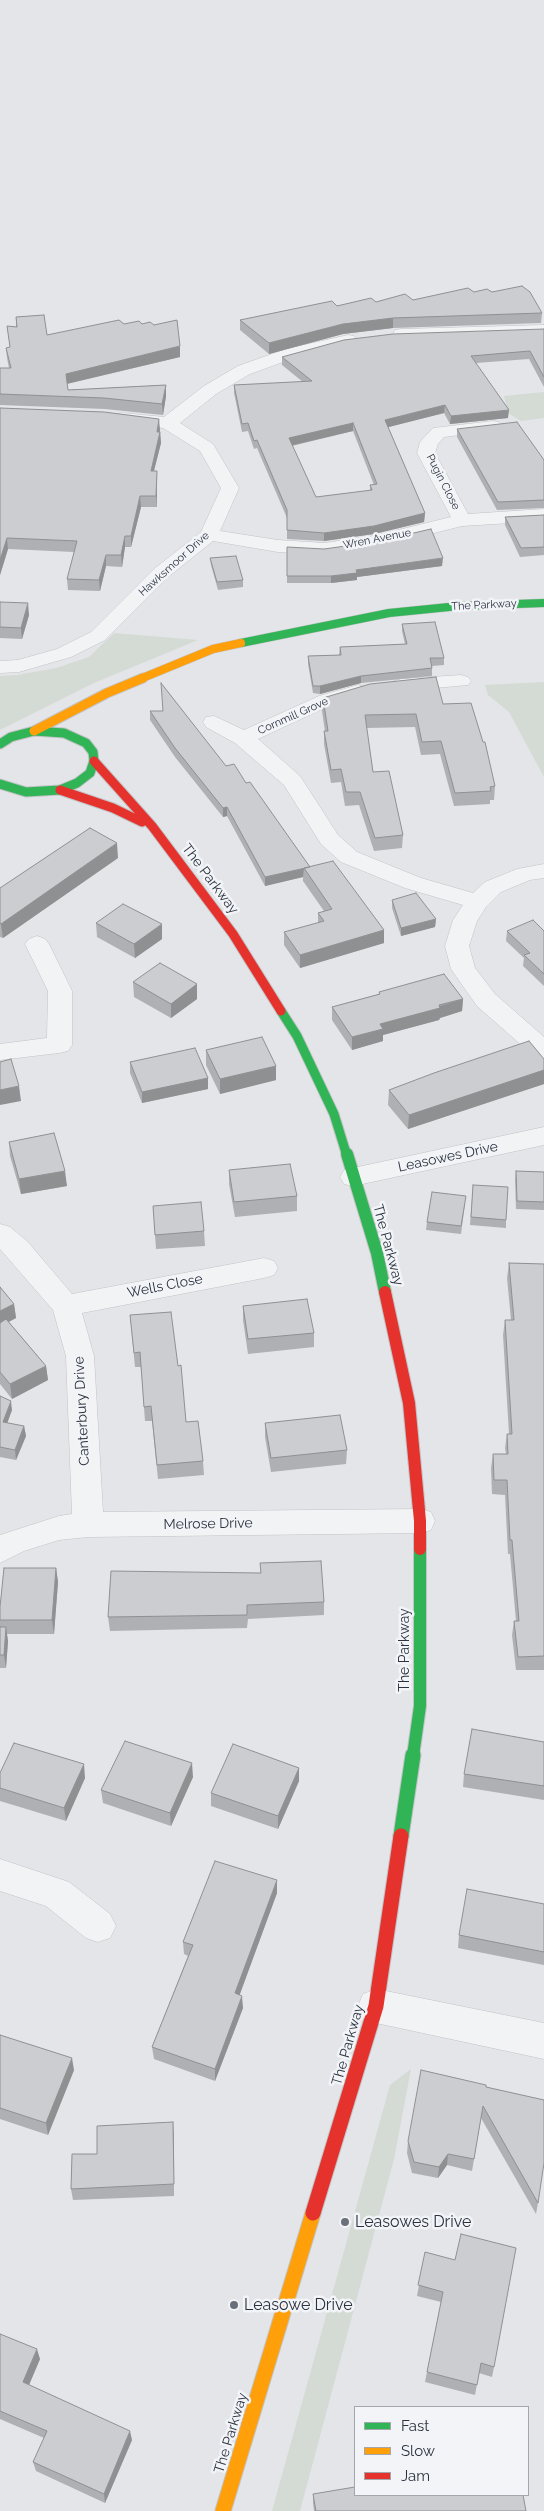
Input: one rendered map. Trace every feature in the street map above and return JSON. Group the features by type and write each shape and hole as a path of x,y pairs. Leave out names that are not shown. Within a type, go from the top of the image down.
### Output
{"street":[{"path":"383,336 544,330"},
{"path":"168,423 210,390 244,370 292,353 363,338"},
{"name":"Hawksmoor Drive","path":"0,667 19,666 64,653 98,636 162,573 209,535 230,488 208,448 168,423 105,416"},
{"name":"Pugin Close","path":"462,520 426,453 429,442 439,432 512,424"},
{"name":"Wren Avenue","path":"209,535 278,546 324,549 374,542 462,520 544,515"},
{"name":"The Parkway","path":"34,731 107,693 213,649 389,613 459,606 544,602"},
{"name":"Cornmill Grove","path":"243,738 326,700 379,687 461,681"},
{"path":"100,710 107,693"},
{"name":"Cornmill Grove","path":"214,722 243,738 292,781 329,839 350,857 413,883 478,902"},
{"path":"0,744 11,737 34,731"},
{"name":"The Parkway","path":"34,731 64,733 88,739 94,761 152,826 233,934 297,1036 334,1114 377,1253 409,1403 420,1522 420,1706 376,2006 223,2511"},
{"path":"0,784 6,789 26,792 60,790 77,783 90,773 94,761"},
{"name":"The Parkway","path":"60,790 113,808 152,826"},
{"path":"544,871 525,874 494,887 478,902 465,920 457,946 463,969 486,1000 544,1051"},
{"path":"0,1052 58,1045 60,991 37,944"},
{"name":"Leasowes Drive","path":"353,1177 544,1136"},
{"name":"Canterbury Drive","path":"0,1234 17,1248 66,1306 80,1356 88,1525"},
{"name":"Wells Close","path":"66,1306 264,1268"},
{"name":"Melrose Drive","path":"0,1550 15,1541 59,1528 88,1525 420,1522"},
{"path":"0,1875 57,1893 98,1926"},
{"path":"376,2006 544,2041"}],"shaded area":[{"path":"544,392 544,418 521,421 508,413 504,396"},
{"path":"114,633 198,640 94,683 0,730 0,676 56,668 89,657"},
{"path":"544,682 544,777 509,712 488,695 485,685"},
{"path":"411,2069 394,2159 300,2511 272,2511 390,2085"}],"building":[{"path":"522,286 530,292 542,313 393,318 343,324 269,343 240,320 332,301 337,306 371,298 376,302 405,294 413,300 468,288 474,292 487,289 492,292"},
{"path":"44,315 47,335 119,320 124,324 139,321 142,324 150,322 154,325 177,320 180,346 66,374 68,390 166,385 162,404 104,398 0,394 0,368 11,368 6,348 10,347 7,326 17,327 16,317"},
{"path":"544,329 544,377 530,351 471,356 509,410 451,416 445,405 385,420 425,513 374,526 324,533 287,530 287,510 257,440 254,441 248,423 242,424 234,385 312,381 282,357 344,340 393,334","holes":["353,423 377,484 370,485 372,490 316,497 289,438"]},
{"path":"0,408 104,412 159,419 157,432 160,432 151,471 157,471 156,496 140,496 131,536 125,536 121,555 106,555 99,580 67,579 77,541 7,538 0,560"},
{"path":"517,422 544,460 544,500 498,502 457,429"},
{"path":"544,515 544,547 521,548 505,517"},
{"path":"431,529 443,558 356,570 357,573 331,576 287,576 287,547 324,549 375,542"},
{"path":"236,556 243,580 217,582 210,558"},
{"path":"0,602 28,603 21,628 0,627"},
{"path":"435,622 444,658 430,658 432,668 361,676 313,686 308,656 341,655 340,647 407,644 402,624"},
{"path":"436,677 443,704 471,703 483,742 485,742 495,786 490,787 491,791 455,793 441,741 422,742 416,714 365,715 373,772 389,771 403,835 375,838 360,792 346,792 341,769 331,770 324,731 328,731 323,698 370,684"},
{"path":"161,683 226,766 234,764 246,783 250,782 310,867 265,877 227,807 223,808 175,748 150,711 163,711"},
{"path":"90,828 117,843 1,924 0,888"},
{"path":"333,861 384,930 300,955 284,932 324,921 318,913 332,909 304,868"},
{"path":"416,893 436,919 401,928 392,900"},
{"path":"123,904 162,924 134,944 96,923"},
{"path":"533,920 544,931 544,974 524,955 530,953 507,931"},
{"path":"160,963 197,984 171,1004 133,982"},
{"path":"444,974 463,999 439,1005 440,1008 380,1024 383,1029 352,1037 332,1007 380,994 379,992"},
{"path":"262,1037 276,1066 220,1079 206,1050"},
{"path":"529,1041 544,1059 544,1070 409,1115 389,1090 434,1073"},
{"path":"195,1048 208,1078 142,1092 130,1062"},
{"path":"11,1059 19,1086 0,1090 0,1062"},
{"path":"54,1133 65,1171 19,1179 9,1142"},
{"path":"290,1164 297,1196 234,1202 229,1170"},
{"path":"516,1171 544,1172 544,1202 517,1201"},
{"path":"473,1185 508,1187 506,1220 471,1217"},
{"path":"432,1192 466,1196 461,1226 427,1222"},
{"path":"201,1202 204,1231 155,1235 153,1206"},
{"path":"509,1263 544,1264 544,1656 518,1657 514,1621 519,1621 512,1540 510,1540 507,1480 494,1480 493,1454 508,1454 507,1434 512,1434 505,1320 514,1320"},
{"path":"0,1287 14,1304 0,1311"},
{"path":"307,1299 314,1333 248,1339 243,1306"},
{"path":"171,1312 178,1366 181,1365 186,1422 198,1421 203,1461 157,1465 151,1406 144,1407 140,1352 134,1353 130,1315"},
{"path":"6,1319 46,1366 10,1384 0,1372 0,1323"},
{"path":"0,1396 11,1401 3,1422 24,1426 15,1450 0,1447"},
{"path":"340,1415 347,1450 271,1458 265,1423"},
{"path":"321,1561 324,1602 247,1605 247,1615 108,1617 111,1571 261,1573 260,1563"},
{"path":"4,1568 56,1568 52,1620 0,1620"},
{"path":"0,1627 6,1627 4,1655 0,1655"},
{"path":"472,1729 544,1742 544,1786 464,1774"},
{"path":"125,1741 192,1763 170,1813 101,1790"},
{"path":"14,1743 84,1764 64,1808 0,1788 0,1773"},
{"path":"233,1744 299,1768 278,1816 211,1793"},
{"path":"215,1861 277,1880 235,1993 242,1996 215,2069 152,2047 193,1945 183,1942"},
{"path":"467,1889 544,1904 544,1952 459,1935"},
{"path":"0,2035 72,2058 46,2123 0,2108"},
{"path":"421,2070 544,2100 544,2163 538,2203 483,2106 474,2159 448,2154 439,2167 414,2162 408,2141"},
{"path":"173,2122 174,2184 71,2189 72,2154 97,2154 97,2126"},
{"path":"461,2234 516,2248 494,2367 481,2363 477,2385 427,2372 443,2292 418,2285 425,2252 455,2260"},
{"path":"0,2334 37,2349 23,2382 130,2431 104,2494 33,2462 47,2431 0,2411"},
{"path":"354,2487 354,2496 523,2496 526,2511 316,2511 313,2494"}],"traffic: fast":[{"path":"241,643 389,613 459,606 544,603"},
{"path":"0,744 11,737 34,731 64,733 86,743 93,752 94,761 90,773 77,783 60,790 26,792 0,784"},
{"path":"281,1011 297,1036 334,1114 377,1253 385,1292"},
{"path":"401,1836 420,1706 420,1549"}],"traffic: slow":[{"path":"34,731 107,693 213,649 241,643"},
{"path":"223,2511 313,2213"}],"traffic: jam":[{"path":"94,761 152,826 233,934 281,1011"},
{"path":"60,790 113,808 142,822"},
{"path":"385,1292 409,1403 420,1521 420,1549"},
{"path":"313,2213 376,2006 401,1836"}],"place":[{"name":"Leasowes Drive","path":"345,2222"},
{"name":"Leasowe Drive","path":"234,2305"}]}
